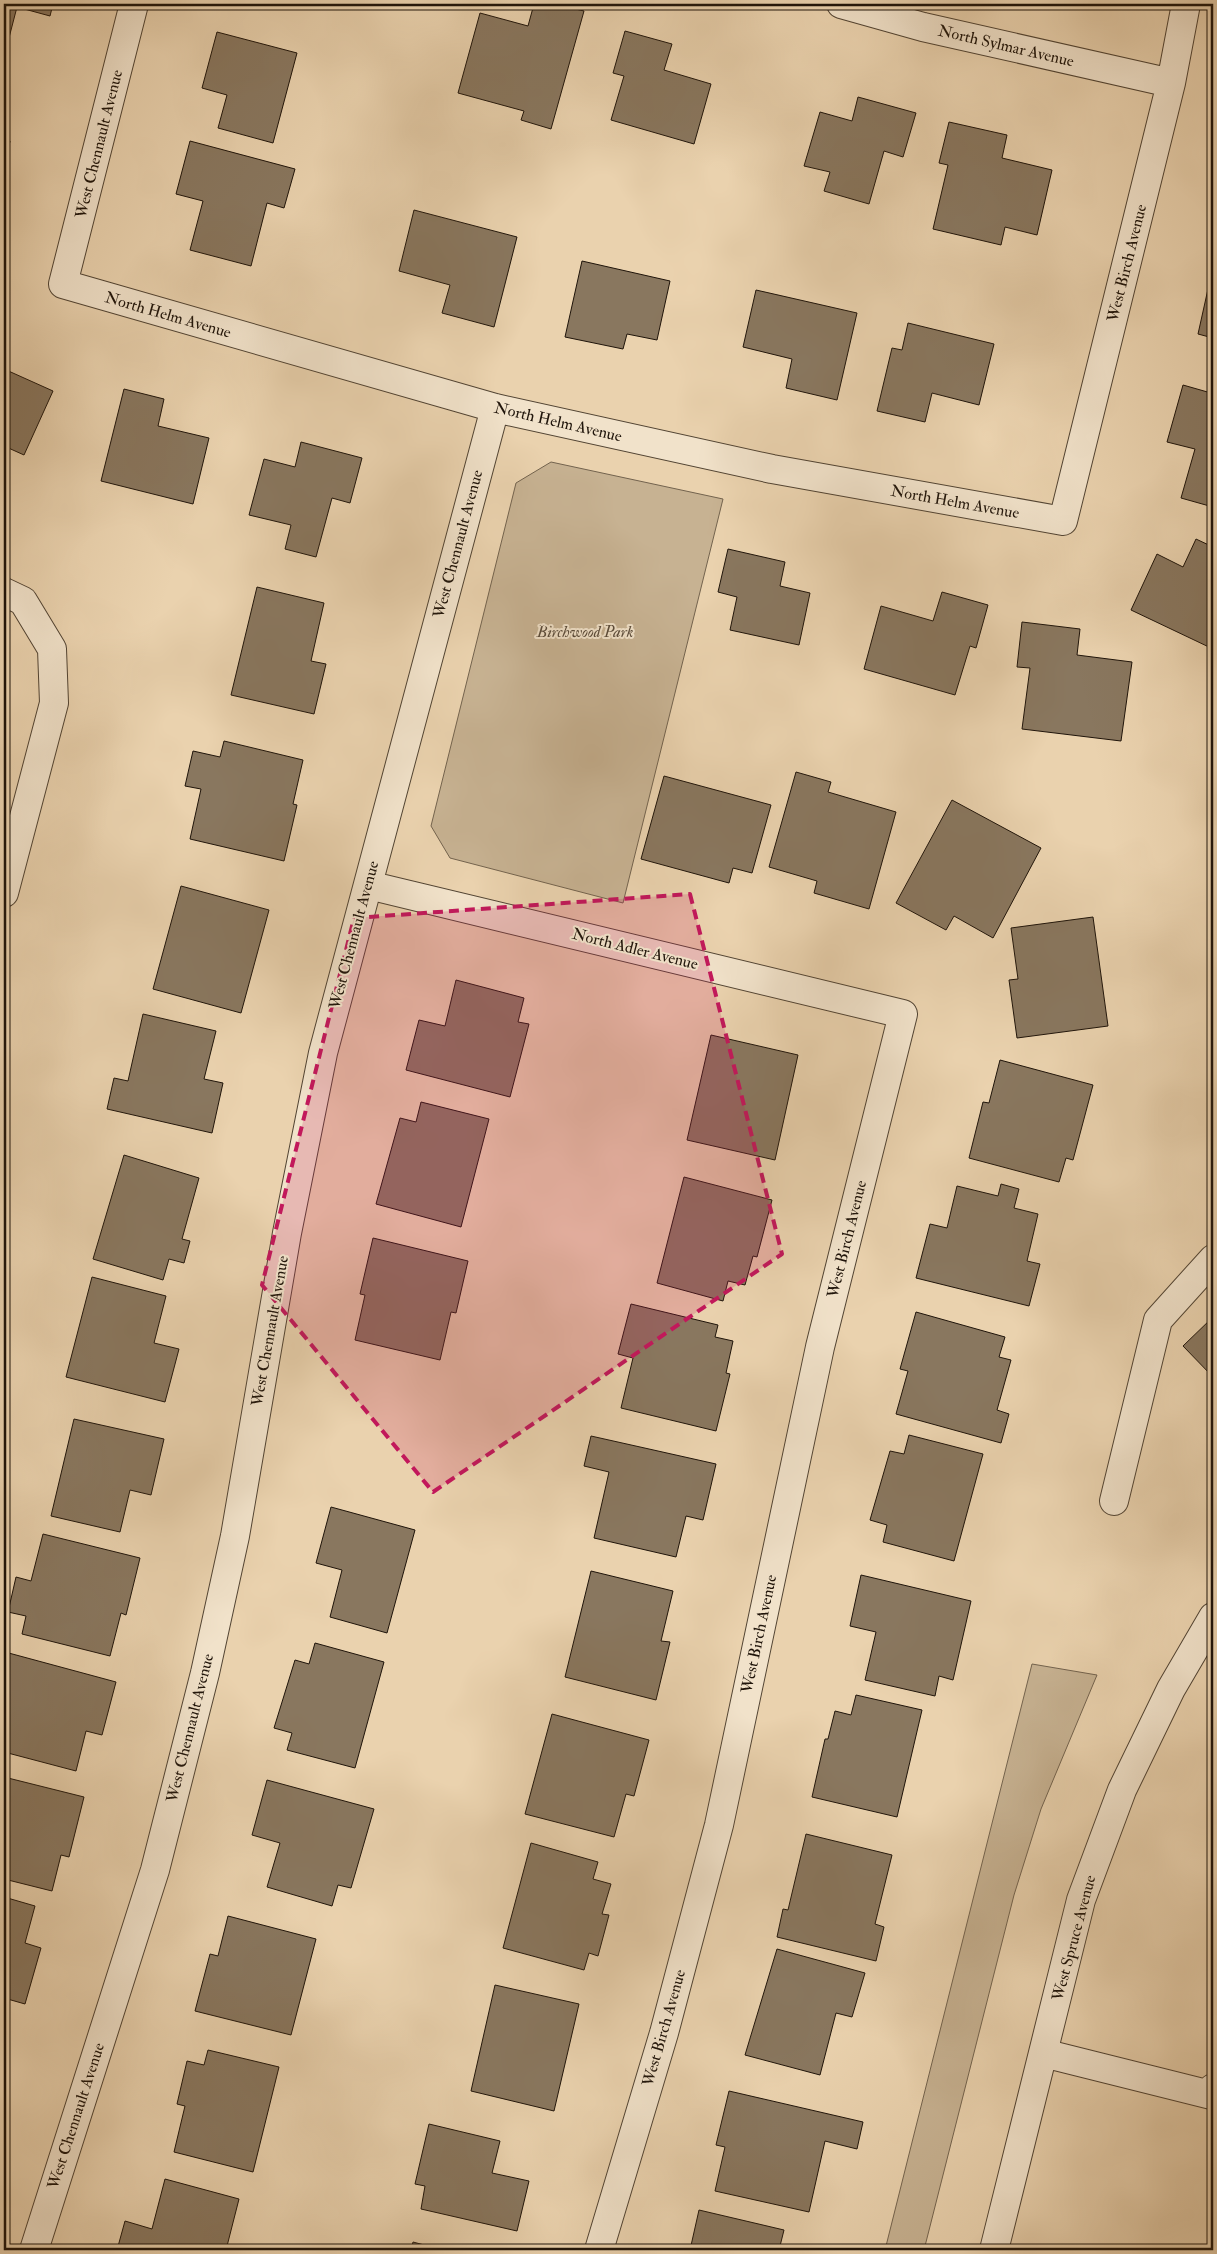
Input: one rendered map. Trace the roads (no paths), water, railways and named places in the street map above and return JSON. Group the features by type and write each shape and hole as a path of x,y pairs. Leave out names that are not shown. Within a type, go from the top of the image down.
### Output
{"street":[{"name":"West Chennault Avenue","path":"63,284 134,4"},
{"name":"North Sylmar Avenue","path":"841,4 923,27 1171,83"},
{"name":"West Birch Avenue","path":"1063,522 1171,83 1186,4"},
{"name":"North Helm Avenue","path":"63,284 494,408 772,470 1063,522"},
{"name":"West Chennault Avenue","path":"34,2250 155,1870 205,1673 235,1536 287,1233 323,1053 494,408"},
{"path":"4,592 23,602 52,649 54,703 4,893"},
{"name":"North Adler Avenue","path":"368,885 903,1014"},
{"name":"West Birch Avenue","path":"598,2250 664,2033 719,1824 820,1347 903,1014"},
{"path":"1114,1500 1158,1320 1213,1260"},
{"name":"West Spruce Avenue","path":"994,2250 1081,1900 1122,1790 1171,1689 1213,1617"},
{"path":"1044,2052 1211,2095 1213,2088"}],"park label":[{"name":"Birchwood Park","path":"585,632"}]}
